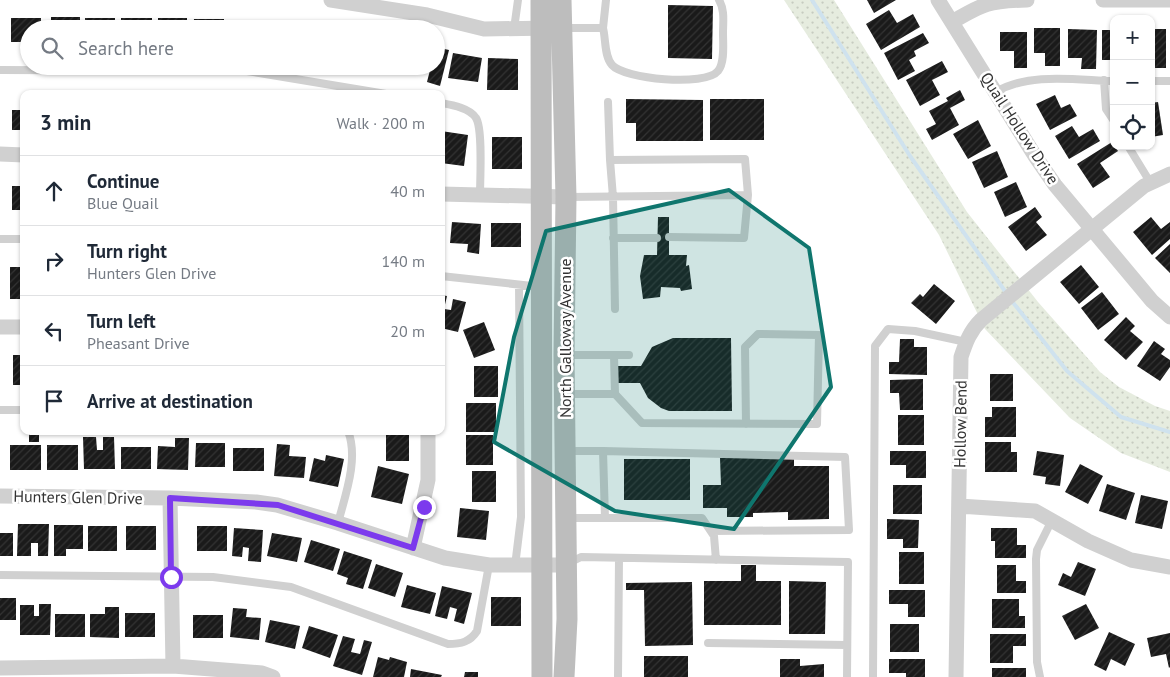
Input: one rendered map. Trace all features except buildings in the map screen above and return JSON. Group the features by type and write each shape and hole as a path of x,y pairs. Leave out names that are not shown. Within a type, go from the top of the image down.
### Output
{"main road":[{"name":"North Galloway Avenue","path":"540,0 551,28 566,197 564,355 566,565 564,677"},
{"name":"North Galloway Avenue","path":"542,677 542,198 551,28 561,0"}],"street":[{"name":"Quail Hollow Drive","path":"938,0 1035,156 1152,301 1170,316"},
{"path":"952,22 982,4 1027,0"},
{"path":"1103,0 1170,0"},
{"path":"341,1 427,7 484,29 551,28"},
{"path":"0,154 20,154"},
{"name":"Hollow Bend","path":"956,677 961,357 971,330 990,312 1150,182 1170,174"},
{"path":"445,194 542,198 566,197"},
{"path":"0,327 20,327"},
{"path":"413,548 428,480 428,435"},
{"name":"Hunters Glen Drive","path":"0,496 170,498 278,505 445,558 489,565 566,565"},
{"path":"170,498 172,666"},
{"path":"959,506 1034,511 1088,541 1131,560 1170,567"},
{"path":"0,668 172,666 262,673 274,677"}],"lane":[{"path":"514,29 518,0"},
{"path":"606,0 603,28 608,60 614,67 626,72 661,78 696,80 712,76 720,70 723,11 719,0"},
{"path":"551,28 603,28"},
{"path":"0,70 20,70"},
{"path":"271,75 362,90"},
{"path":"996,92 1008,84 1034,80 1110,80"},
{"path":"1104,80 1106,109 1110,115"},
{"path":"1155,81 1170,81"},
{"path":"608,102 613,197 615,310"},
{"path":"445,104 469,111 477,118 480,131 480,195"},
{"path":"1130,150 1150,182"},
{"path":"610,160 745,159 748,194 744,238 669,237"},
{"path":"566,197 748,194"},
{"path":"613,238 657,238"},
{"path":"0,239 20,239"},
{"path":"445,276 541,287"},
{"path":"515,566 521,517 519,284"},
{"path":"873,677 875,346 888,329 915,331 966,342"},
{"path":"614,355 615,394 642,423 746,424 817,424 819,335 758,334 745,347 746,424"},
{"path":"564,355 629,355"},
{"path":"564,394 615,394"},
{"path":"0,410 20,410"},
{"path":"338,523 350,475 351,454 349,435"},
{"path":"565,451 845,457 849,530 711,531"},
{"path":"603,451 605,518"},
{"path":"566,518 702,518 714,536 716,560"},
{"path":"1040,677 1037,662 1036,559 1037,550 1052,520"},
{"path":"566,565 580,557 848,562 847,677"},
{"path":"618,677 619,558"},
{"path":"0,575 171,577 242,580 291,587 448,644 458,644 473,638 478,631 489,565"},
{"path":"708,643 847,645"}],"highlighted area":[{"path":"729,190 809,248 831,387 734,529 615,511 494,442 514,337 546,231"}],"shaded area":[{"path":"784,0 834,0 967,212 1038,302 1100,372 1119,387 1155,406 1170,411 1170,472 1121,453 1070,418 985,329 939,235"}],"waterway":[{"path":"812,0 910,156 1007,294"},
{"path":"1011,300 1067,371 1121,417 1170,432"}],"route":[{"path":"171,577 170,498 256,502 278,505 413,548 424,507"}]}
